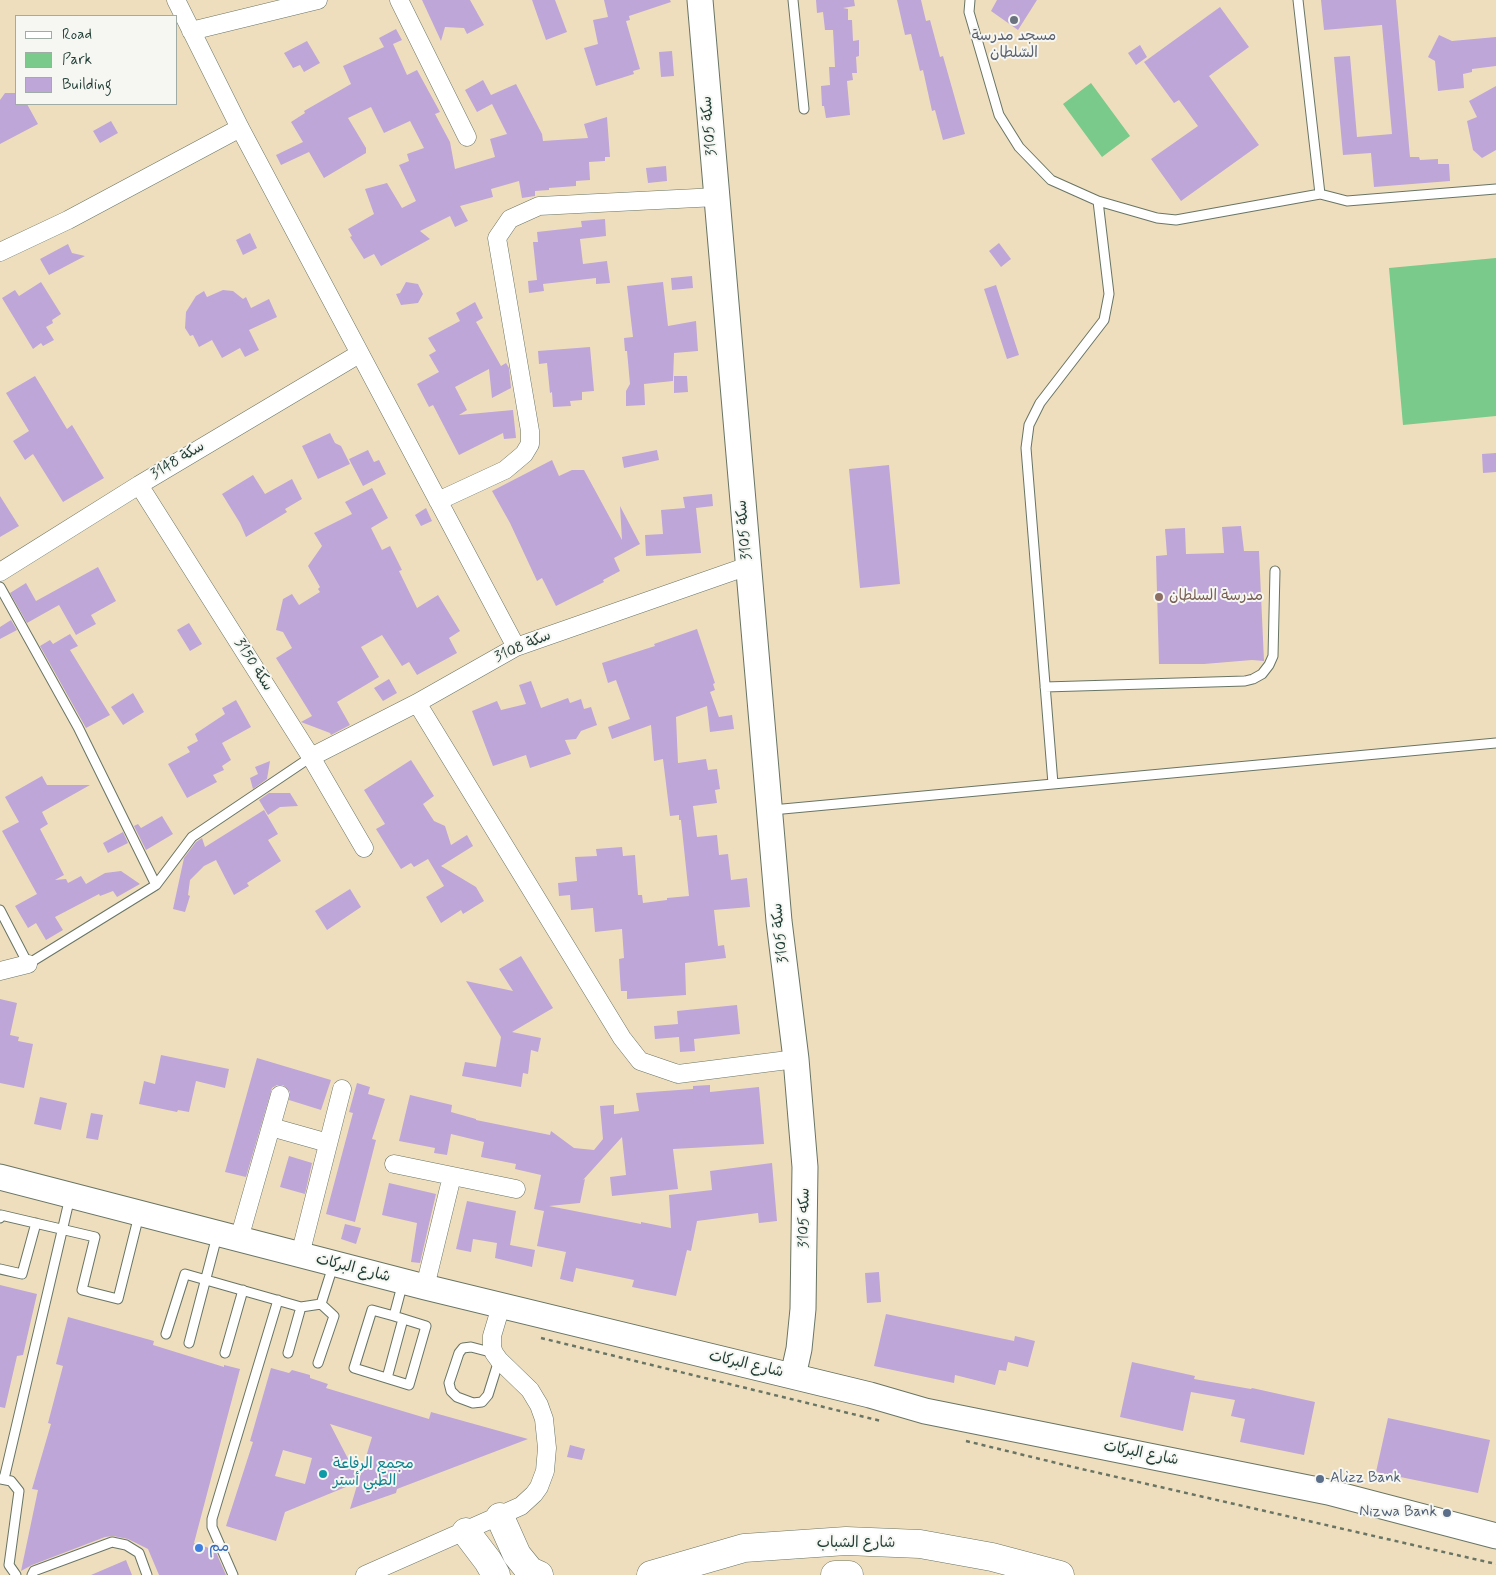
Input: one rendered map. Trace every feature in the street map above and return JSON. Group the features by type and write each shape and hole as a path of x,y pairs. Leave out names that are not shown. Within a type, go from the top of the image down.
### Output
{"main road":[{"path":"500,1517 518,1556 530,1571 539,1575"},
{"path":"466,1532 496,1575"},
{"name":"شارع الشباب","path":"649,1574 744,1548 846,1541 920,1544 992,1557 1060,1575"},
{"name":"شارع الشباب","path":"834,1575 849,1575"}],"street":[{"path":"176,0 240,128 516,647"},
{"path":"191,31 318,0"},
{"path":"399,0 467,137"},
{"name":"سكة 3105","path":"700,0 779,922 796,1059"},
{"path":"0,252 68,220 240,128"},
{"path":"438,500 505,470 524,454 530,444 530,431 497,238 510,219 539,206 716,197"},
{"name":"سكة 3148","path":"0,572 139,485 359,354"},
{"name":"سكة 3150","path":"139,485 311,757 364,848"},
{"name":"سكة 3108","path":"311,757 417,703 516,647 748,566"},
{"path":"417,703 617,1029 640,1061 678,1074 796,1059"},
{"path":"0,971 28,964"},
{"name":"سكه 3105","path":"793,1376 799,1349 803,1309 805,1167 796,1059"},
{"path":"300,1255 342,1088"},
{"path":"228,1236 271,1128 280,1096"},
{"path":"271,1128 328,1143"},
{"path":"394,1164 516,1189"},
{"path":"414,1284 452,1176"},
{"name":"شارع البركات","path":"0,1177 414,1284 870,1395 925,1411 1328,1492 1496,1536"},
{"path":"365,1575 500,1517 521,1506 534,1494 542,1479 548,1448 546,1426 539,1406 530,1390 496,1357 492,1346 492,1336 501,1306"}],"lane":[{"path":"793,0 804,109"},
{"path":"970,0 969,12 999,114 1019,147 1051,180 1098,201 1157,218 1176,220 1320,194 1347,201 1496,189"},
{"path":"1298,0 1320,194"},
{"path":"1053,784 1026,448 1029,425 1040,403 1104,320 1109,294 1098,201"},
{"path":"1045,687 1245,681 1253,679 1262,674 1273,656 1275,571"},
{"path":"0,587 78,727 156,885"},
{"path":"770,810 1496,743"},
{"path":"0,910 28,964 156,885 192,837 311,757"},
{"path":"16,1575 5,1566 19,1491 11,1481 2,1479 71,1195"},
{"path":"0,1218 1,1215 96,1237 82,1290 118,1298 140,1213"},
{"path":"0,1269 22,1274 36,1223"},
{"path":"189,1343 206,1280 228,1236"},
{"path":"321,1304 334,1263"},
{"path":"166,1334 185,1274 301,1307 321,1304"},
{"path":"387,1378 399,1317 414,1284"},
{"path":"225,1353 242,1290"},
{"path":"233,1575 212,1527 212,1518 278,1300"},
{"path":"318,1363 334,1316 321,1304"},
{"path":"288,1353 301,1307"},
{"path":"372,1310 399,1317 426,1326 409,1385 354,1368 372,1310"},
{"path":"471,1347 496,1357 488,1395 482,1402 474,1403 457,1397 451,1391 450,1383 459,1353 463,1348 471,1347"},
{"path":"32,1575 34,1571 112,1542 126,1545 138,1553 147,1575"}],"green space":[{"path":"1091,83 1130,136 1102,157 1063,104"},
{"path":"1496,258 1496,416 1403,425 1389,268"}],"building":[{"path":"422,0 470,0 484,25 467,34 464,28 445,27 441,41"},
{"path":"532,0 555,0 567,32 546,40"},
{"path":"604,0 670,0 671,2 629,16 630,20 626,21 640,69 633,71 634,74 596,86 584,48 598,44 593,20 608,17"},
{"path":"816,0 854,0 855,6 843,8 848,9 848,20 852,20 853,41 859,40 859,56 856,57 857,73 852,73 853,80 847,81 850,115 826,118 824,106 822,106 821,86 830,85 829,67 835,67 833,30 825,30 823,12 817,13"},
{"path":"897,0 921,0 926,21 930,20 940,57 943,56 965,134 943,140 935,110 932,111 923,70 920,71 911,34 905,35"},
{"name":"مسجد مدرسة السّلطان","path":"997,0 1037,0 1018,30 991,11"},
{"path":"1321,0 1396,0 1410,157 1419,157 1420,160 1438,159 1438,164 1449,164 1450,181 1374,187 1371,153 1343,155 1334,57 1350,56 1357,137 1392,134 1382,25 1324,30"},
{"path":"1220,7 1249,47 1209,76 1259,145 1181,201 1151,159 1198,126 1179,100 1174,103 1144,62"},
{"path":"396,29 402,40 393,44 407,75 417,70 440,112 435,114 450,142 455,169 495,157 490,139 507,134 492,104 477,112 465,90 483,80 491,95 516,84 542,134 543,141 588,138 584,124 607,117 610,157 605,157 605,161 589,162 590,180 576,181 576,186 535,191 535,196 522,198 519,181 491,189 493,197 460,206 468,221 455,227 450,216 420,231 430,239 381,266 374,254 364,259 350,237 352,236 348,229 374,214 365,189 387,183 402,208 416,201 399,165 409,161 407,154 424,148 410,121 384,133 371,107 348,118 366,148 366,153 324,178 309,152 281,165 276,155 303,142 291,122 305,113 304,111 351,84 343,66 384,47 379,38"},
{"path":"1439,35 1452,41 1496,37 1496,66 1472,69 1472,72 1463,74 1464,88 1438,91 1435,61 1428,57"},
{"path":"307,41 320,63 304,72 300,65 293,68 284,53"},
{"path":"1140,45 1147,57 1136,65 1128,53"},
{"path":"672,51 674,76 661,77 659,52"},
{"path":"1496,86 1496,150 1482,158 1473,150 1467,121 1477,117 1469,101"},
{"path":"5,93 15,93 15,105 28,105 38,124 0,144 0,100"},
{"path":"111,121 118,133 100,143 93,131"},
{"path":"666,166 667,181 648,183 646,168"},
{"path":"605,219 606,236 580,239 583,264 607,261 610,283 596,284 596,278 543,284 544,291 529,293 528,281 537,280 533,242 538,242 537,232 582,227 581,221"},
{"path":"250,233 257,248 243,255 236,240"},
{"path":"999,243 1011,259 1001,267 989,251"},
{"path":"68,244 72,253 85,256 49,275 40,259"},
{"path":"692,276 693,288 672,290 671,278"},
{"path":"41,282 61,314 52,320 53,323 46,327 54,340 43,346 41,343 33,349 2,298 15,290 19,296"},
{"path":"406,282 418,284 423,294 418,303 401,305 396,294 400,293"},
{"path":"663,282 668,326 696,321 698,351 674,353 673,381 644,384 645,405 626,406 626,391 630,384 624,338 633,337 627,286"},
{"path":"996,285 1019,355 1007,359 984,289"},
{"path":"223,290 233,291 243,299 246,297 251,308 269,299 277,317 249,330 259,350 245,357 240,348 222,358 212,340 199,347 193,335 190,336 185,328 186,312 196,296 204,291 207,297"},
{"path":"475,302 483,318 476,322 501,366 506,363 509,368 511,388 492,398 489,369 455,387 467,410 459,415 513,410 516,438 504,439 503,433 459,455 433,405 429,407 417,384 439,372 429,355 436,351 428,338 460,321 456,313"},
{"path":"590,347 594,391 582,392 582,400 570,401 571,406 553,407 547,363 539,364 538,351"},
{"path":"35,376 67,429 72,425 104,478 63,502 33,454 25,460 13,441 29,431 6,393"},
{"path":"674,376 687,376 688,392 674,393"},
{"path":"330,433 335,443 341,446 350,464 318,479 302,446"},
{"path":"368,450 374,462 379,460 386,474 363,486 349,459"},
{"path":"657,450 659,460 624,468 622,457"},
{"path":"1496,453 1496,472 1483,473 1482,454"},
{"path":"552,460 559,476 572,470 584,470 622,540 620,506 640,544 614,558 620,571 603,580 604,582 556,606 542,578 537,581 510,523 492,491"},
{"path":"889,465 900,584 860,588 849,469"},
{"path":"253,475 265,494 292,479 302,499 285,509 287,512 246,537 240,523 222,494"},
{"path":"372,488 388,518 371,528 382,550 390,546 402,570 399,571 417,608 438,595 460,631 449,638 457,653 417,675 409,662 402,666 382,635 361,647 379,677 337,702 350,725 331,735 301,722 312,716 276,658 292,648 283,632 276,630 283,599 292,594 299,605 320,592 318,589 320,587 308,566 322,546 314,533 352,514 345,502"},
{"path":"712,494 713,506 696,508 701,553 646,556 645,535 663,534 661,510 685,508 683,497"},
{"path":"0,496 19,526 0,537"},
{"path":"426,508 432,521 421,526 415,515"},
{"path":"1241,526 1244,551 1259,551 1264,661 1159,664 1156,556 1167,555 1165,529 1185,528 1186,554 1224,553 1222,527"},
{"path":"98,567 116,601 91,615 96,624 76,635 59,605 27,623 10,593 26,583 36,601"},
{"path":"11,620 17,630 0,639 0,627"},
{"path":"189,623 202,644 190,651 177,630"},
{"path":"697,629 715,683 713,684 715,690 710,692 719,717 732,715 734,729 710,732 707,706 676,717 678,763 706,759 708,770 717,769 720,789 715,790 717,803 693,806 697,837 717,835 719,855 728,854 731,880 747,878 750,907 714,910 718,946 724,945 726,958 685,963 686,995 627,999 627,991 621,991 620,977 619,959 624,958 622,929 595,932 593,908 571,910 570,895 559,896 558,883 577,881 575,857 597,856 596,849 622,847 623,856 635,855 638,895 642,895 643,903 689,896 681,820 679,820 679,815 670,816 663,759 654,761 651,725 612,739 608,727 630,719 616,680 608,683 602,663 655,646 654,644"},
{"path":"70,634 78,646 70,650 110,715 86,728 40,646 50,640 53,644"},
{"path":"389,679 397,693 383,701 374,688"},
{"path":"531,681 541,708 568,698 570,703 581,699 584,709 591,707 597,725 581,731 576,739 565,740 571,754 530,768 526,755 493,766 472,711 497,701 501,710 526,704 519,685"},
{"path":"133,693 144,712 123,725 111,707"},
{"path":"236,700 251,727 222,743 231,760 222,766 224,770 213,775 217,782 187,798 168,764 190,752 187,747 198,741 195,734 225,714 222,708"},
{"path":"411,760 434,796 423,804 434,821 445,826 451,845 467,835 473,846 441,866 476,887 484,901 463,914 461,910 441,923 426,897 444,886 428,859 414,867 411,863 401,869 376,829 385,824 364,790"},
{"path":"270,761 267,779 253,789 250,778 258,774 255,767"},
{"path":"42,776 47,785 90,785 42,812 48,824 40,829 64,875 55,880 66,879 68,883 81,876 86,884 105,873 121,871 140,884 117,897 113,891 100,896 99,894 55,917 63,930 46,940 36,923 28,928 15,906 37,894 2,831 19,822 5,797"},
{"path":"269,793 290,793 298,806 280,807 268,815 259,800"},
{"path":"264,810 278,834 268,840 281,861 247,883 249,886 234,895 216,860 204,866 190,880 188,895 190,896 185,912 173,909 184,858 196,842 202,838 205,847"},
{"path":"162,816 173,834 146,850 134,826 138,824 141,828"},
{"path":"123,832 128,843 108,853 103,843"},
{"path":"350,889 361,907 327,930 315,911"},
{"path":"521,956 553,1008 512,1032 541,1038 538,1052 531,1050 528,1074 523,1073 521,1087 462,1076 465,1062 496,1067 501,1037 466,981 513,991 499,969"},
{"path":"0,999 17,1003 10,1035 19,1037 18,1041 33,1044 24,1088 0,1083"},
{"path":"737,1005 740,1034 694,1039 695,1051 680,1052 679,1037 655,1039 654,1026 678,1024 677,1011"},
{"path":"161,1055 229,1069 225,1088 196,1081 189,1112 178,1110 177,1112 139,1104 144,1081 155,1084"},
{"path":"257,1058 331,1080 321,1110 289,1100 290,1092 283,1085 277,1085 272,1088 246,1177 225,1172"},
{"path":"357,1083 370,1087 368,1094 385,1099 372,1139 376,1140 355,1222 326,1214 353,1113 349,1112"},
{"path":"710,1085 710,1092 759,1087 764,1144 673,1149 678,1189 612,1196 610,1177 626,1175 622,1137 583,1180 585,1179 580,1203 549,1206 671,1228 669,1195 712,1190 710,1171 772,1163 777,1221 759,1223 758,1213 697,1221 691,1251 687,1250 676,1296 632,1287 634,1280 576,1268 573,1282 560,1279 566,1252 537,1246 544,1211 534,1209 541,1175 515,1169 516,1164 481,1157 484,1142 451,1134 447,1155 434,1153 435,1148 399,1141 410,1095 452,1105 451,1112 476,1120 550,1135 551,1131 574,1148 594,1150 603,1139 600,1106 614,1105 614,1114 639,1111 636,1093 693,1089 693,1086"},
{"path":"40,1097 67,1103 61,1130 34,1124"},
{"path":"91,1113 103,1115 98,1140 86,1138"},
{"path":"289,1156 312,1163 305,1194 280,1187"},
{"path":"389,1183 436,1194 420,1263 411,1262 417,1223 382,1215"},
{"path":"467,1201 516,1211 510,1245 535,1250 532,1267 495,1258 497,1243 473,1239 471,1252 456,1249"},
{"path":"345,1224 361,1228 356,1244 341,1239"},
{"path":"879,1272 881,1302 867,1303 865,1273"},
{"path":"0,1285 37,1294 23,1355 17,1356 5,1408 0,1407"},
{"path":"886,1314 1014,1341 1015,1336 1035,1341 1028,1367 1008,1362 1006,1371 999,1370 995,1385 955,1375 954,1383 874,1366"},
{"path":"68,1317 154,1341 153,1345 224,1367 224,1365 240,1369 194,1543 215,1550 226,1575 159,1575 148,1549 128,1539 113,1536 105,1537 21,1571 38,1490 32,1489 51,1424 48,1423 63,1366 56,1364"},
{"path":"1132,1362 1195,1376 1194,1379 1252,1388 1315,1402 1304,1455 1240,1442 1245,1419 1231,1416 1235,1400 1191,1392 1183,1431 1120,1417"},
{"path":"271,1368 289,1373 292,1370 310,1375 310,1378 328,1384 326,1388 429,1419 431,1412 528,1439 397,1489 396,1493 350,1509 358,1482 285,1512 276,1541 226,1526 253,1442 250,1441","holes":["330,1424 372,1437 359,1480","283,1450 312,1458 305,1484 275,1476"]},
{"path":"1388,1418 1490,1440 1478,1493 1376,1472"},
{"path":"570,1445 585,1449 582,1460 567,1457"},
{"path":"126,1560 132,1575 91,1575"}],"place":[{"name":"مسجد مدرسة السّلطان","path":"1014,20"},
{"name":"مدرسة السلطان","path":"1159,597"},
{"name":"مجمع الرفاعة الطبي أستر","path":"323,1474"},
{"name":"Alizz Bank","path":"1320,1479"},
{"name":"Nizwa Bank","path":"1447,1513"},
{"name":"مم","path":"199,1548"}]}
